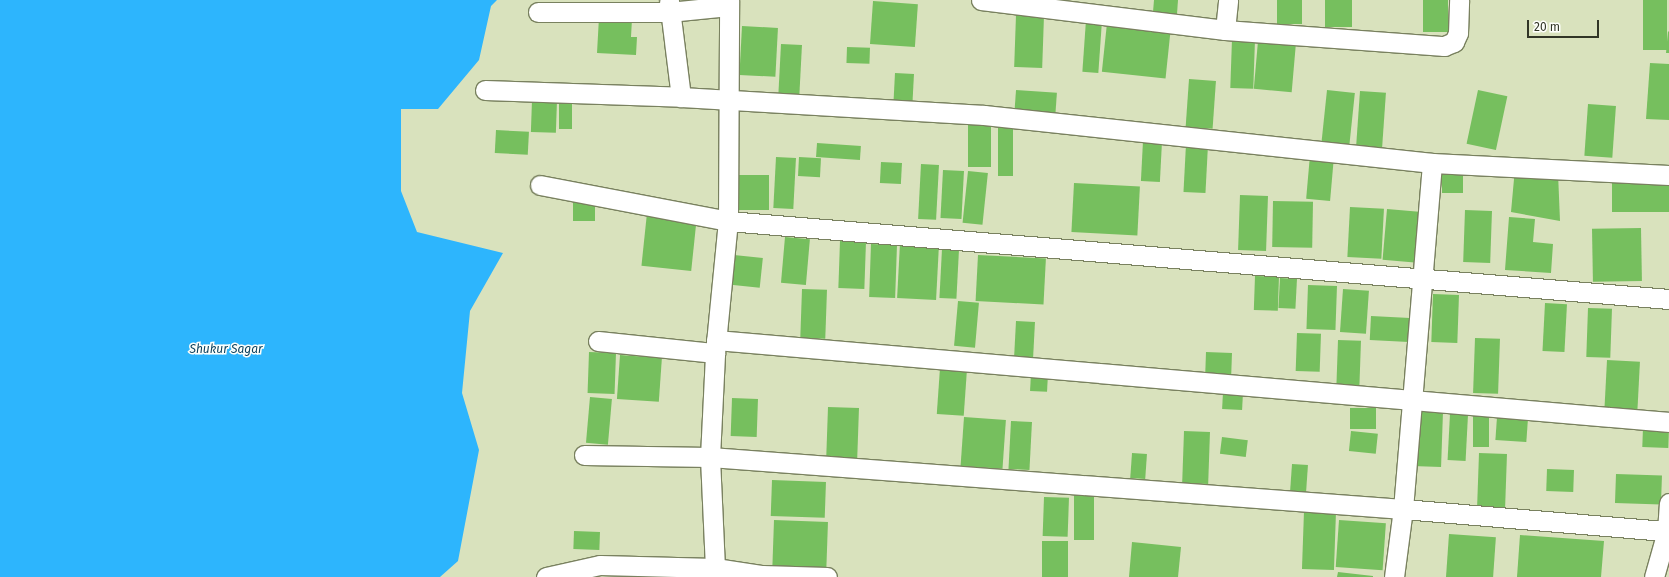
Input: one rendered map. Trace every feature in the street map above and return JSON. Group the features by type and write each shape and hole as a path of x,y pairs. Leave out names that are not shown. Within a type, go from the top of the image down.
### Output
{"street":[{"path":"981,0 1225,30 1444,46 1454,42 1458,33 1459,0"},
{"path":"1225,30 1228,0"},
{"path":"538,12 729,3 730,101 728,221 716,347 710,457 715,568"},
{"path":"669,6 681,97"},
{"path":"485,90 681,97 984,115 1432,163 1669,175"},
{"path":"1394,577 1402,509 1432,163"},
{"path":"540,185 728,221 1669,299"},
{"path":"598,341 716,347 1411,399 1669,422"},
{"path":"584,455 710,457 1402,509 1667,531"},
{"path":"1654,577 1667,531 1669,504"},
{"path":"546,577 600,565 715,568 762,576 827,577"}],"water":[{"name":"Shukur Sagar","path":"0,0 497,0 491,6 479,60 438,109 401,109 401,191 417,232 503,253 470,311 462,393 479,450 458,561 440,577 0,577"}],"building":[{"path":"1154,0 1178,0 1177,14 1153,12"},
{"path":"1277,0 1302,0 1302,24 1277,24"},
{"path":"1325,0 1352,0 1352,27 1325,27"},
{"path":"1423,0 1448,0 1448,32 1423,32"},
{"path":"1643,0 1667,0 1667,50 1643,50"},
{"path":"873,1 918,4 915,47 870,44"},
{"path":"1016,15 1044,16 1042,68 1014,67"},
{"path":"599,17 632,19 631,37 637,37 636,55 597,53"},
{"path":"1086,20 1102,21 1098,73 1082,72"},
{"path":"1107,23 1171,30 1166,78 1102,72"},
{"path":"742,26 778,28 775,77 739,75"},
{"path":"1668,31 1669,53 1666,53"},
{"path":"1232,39 1255,40 1253,89 1230,88"},
{"path":"1258,41 1296,44 1292,92 1254,89"},
{"path":"781,44 802,45 799,99 778,98"},
{"path":"847,47 870,48 869,64 846,63"},
{"path":"1650,63 1669,64 1669,120 1646,119"},
{"path":"895,73 914,74 912,107 893,106"},
{"path":"1189,79 1216,81 1213,129 1186,127"},
{"path":"1016,90 1057,93 1055,115 1014,112"},
{"path":"1327,90 1355,93 1349,151 1321,148"},
{"path":"1478,90 1507,96 1496,150 1467,144"},
{"path":"1360,91 1386,93 1382,148 1356,146"},
{"path":"559,99 572,99 572,129 559,129"},
{"path":"532,100 557,101 556,133 531,132"},
{"path":"1588,104 1616,106 1612,158 1584,156"},
{"path":"968,122 991,122 991,167 968,167"},
{"path":"998,124 1013,124 1013,176 998,176"},
{"path":"496,130 529,132 528,155 495,153"},
{"path":"1143,141 1162,142 1160,182 1141,181"},
{"path":"817,143 861,146 860,160 816,157"},
{"path":"1186,144 1208,145 1205,193 1183,192"},
{"path":"1310,155 1334,157 1330,201 1306,199"},
{"path":"776,157 796,158 793,209 773,208"},
{"path":"799,157 821,158 820,177 798,176"},
{"path":"881,162 902,163 901,184 880,183"},
{"path":"921,164 939,165 936,220 918,219"},
{"path":"1515,168 1558,173 1560,221 1511,212"},
{"path":"943,170 964,171 961,219 940,218"},
{"path":"968,171 988,173 982,225 963,223"},
{"path":"736,175 769,175 769,210 736,210"},
{"path":"1442,175 1463,175 1463,193 1442,193"},
{"path":"1612,180 1669,180 1669,212 1612,212"},
{"path":"1074,183 1140,186 1137,235 1071,232"},
{"path":"1240,195 1268,196 1266,251 1238,250"},
{"path":"573,199 595,199 595,221 573,221"},
{"path":"1273,201 1313,202 1312,248 1272,247"},
{"path":"1350,207 1384,209 1381,259 1347,257"},
{"path":"1387,209 1422,212 1417,263 1383,260"},
{"path":"1465,210 1492,211 1490,263 1463,262"},
{"path":"647,213 697,218 691,271 641,266"},
{"path":"1509,217 1535,219 1533,242 1553,244 1551,273 1505,270"},
{"path":"1641,228 1642,281 1593,282 1592,229"},
{"path":"785,237 810,239 806,285 781,283"},
{"path":"840,241 866,242 864,289 838,288"},
{"path":"900,243 939,245 936,300 897,298"},
{"path":"871,244 897,245 895,298 869,297"},
{"path":"942,249 959,250 956,299 939,298"},
{"path":"734,255 763,258 760,288 731,285"},
{"path":"978,255 1046,259 1043,304 976,301"},
{"path":"1255,276 1279,277 1278,311 1254,310"},
{"path":"1280,278 1297,279 1295,309 1278,308"},
{"path":"1308,285 1337,286 1335,330 1306,329"},
{"path":"802,289 827,290 825,339 800,338"},
{"path":"1343,289 1369,291 1366,334 1340,332"},
{"path":"1433,294 1459,295 1457,343 1431,342"},
{"path":"958,301 979,303 975,348 954,346"},
{"path":"1545,303 1567,304 1564,352 1542,351"},
{"path":"1588,308 1612,309 1610,358 1586,357"},
{"path":"1371,316 1410,318 1409,342 1370,340"},
{"path":"1016,321 1035,322 1033,360 1014,359"},
{"path":"1297,333 1321,334 1320,372 1296,371"},
{"path":"1475,338 1500,339 1498,394 1473,393"},
{"path":"1338,340 1361,341 1359,389 1336,388"},
{"path":"589,352 616,353 615,394 588,393"},
{"path":"1206,352 1232,353 1231,377 1205,376"},
{"path":"620,355 662,358 659,402 617,399"},
{"path":"1607,360 1640,362 1637,416 1604,414"},
{"path":"940,368 967,370 964,416 937,414"},
{"path":"1031,373 1048,374 1047,392 1030,391"},
{"path":"1223,392 1243,393 1242,410 1222,409"},
{"path":"590,397 612,399 608,445 586,443"},
{"path":"732,398 758,399 757,437 731,436"},
{"path":"828,407 859,408 857,466 826,465"},
{"path":"1350,408 1376,408 1376,429 1350,429"},
{"path":"1414,411 1443,412 1441,467 1412,466"},
{"path":"1450,414 1468,415 1466,461 1448,460"},
{"path":"1473,414 1489,414 1489,447 1473,447"},
{"path":"964,417 1006,420 1002,469 961,466"},
{"path":"1497,417 1528,419 1526,442 1495,440"},
{"path":"1011,421 1032,422 1029,470 1008,469"},
{"path":"1643,427 1669,428 1668,448 1642,447"},
{"path":"1184,431 1210,432 1208,484 1182,483"},
{"path":"1351,431 1378,434 1376,454 1349,451"},
{"path":"1222,437 1248,440 1246,457 1220,454"},
{"path":"1132,453 1147,454 1145,479 1130,478"},
{"path":"1479,453 1507,454 1505,512 1477,511"},
{"path":"1292,464 1308,465 1306,499 1290,498"},
{"path":"1547,469 1574,470 1573,492 1546,491"},
{"path":"1616,474 1662,476 1661,505 1615,503"},
{"path":"772,480 826,482 825,518 771,516"},
{"path":"1074,493 1094,493 1094,540 1074,540"},
{"path":"1044,497 1069,498 1068,537 1043,536"},
{"path":"1304,511 1336,512 1334,570 1302,569"},
{"path":"774,520 828,522 826,569 772,567"},
{"path":"1339,520 1386,523 1383,570 1336,567"},
{"path":"574,531 600,532 599,550 573,549"},
{"path":"1449,534 1496,537 1493,577 1446,577"},
{"path":"1520,535 1604,541 1601,577 1517,577"},
{"path":"1042,541 1068,541 1068,577 1042,577"},
{"path":"1132,542 1181,547 1178,577 1129,577"},
{"path":"1338,572 1373,576 1373,577 1337,577"}]}
